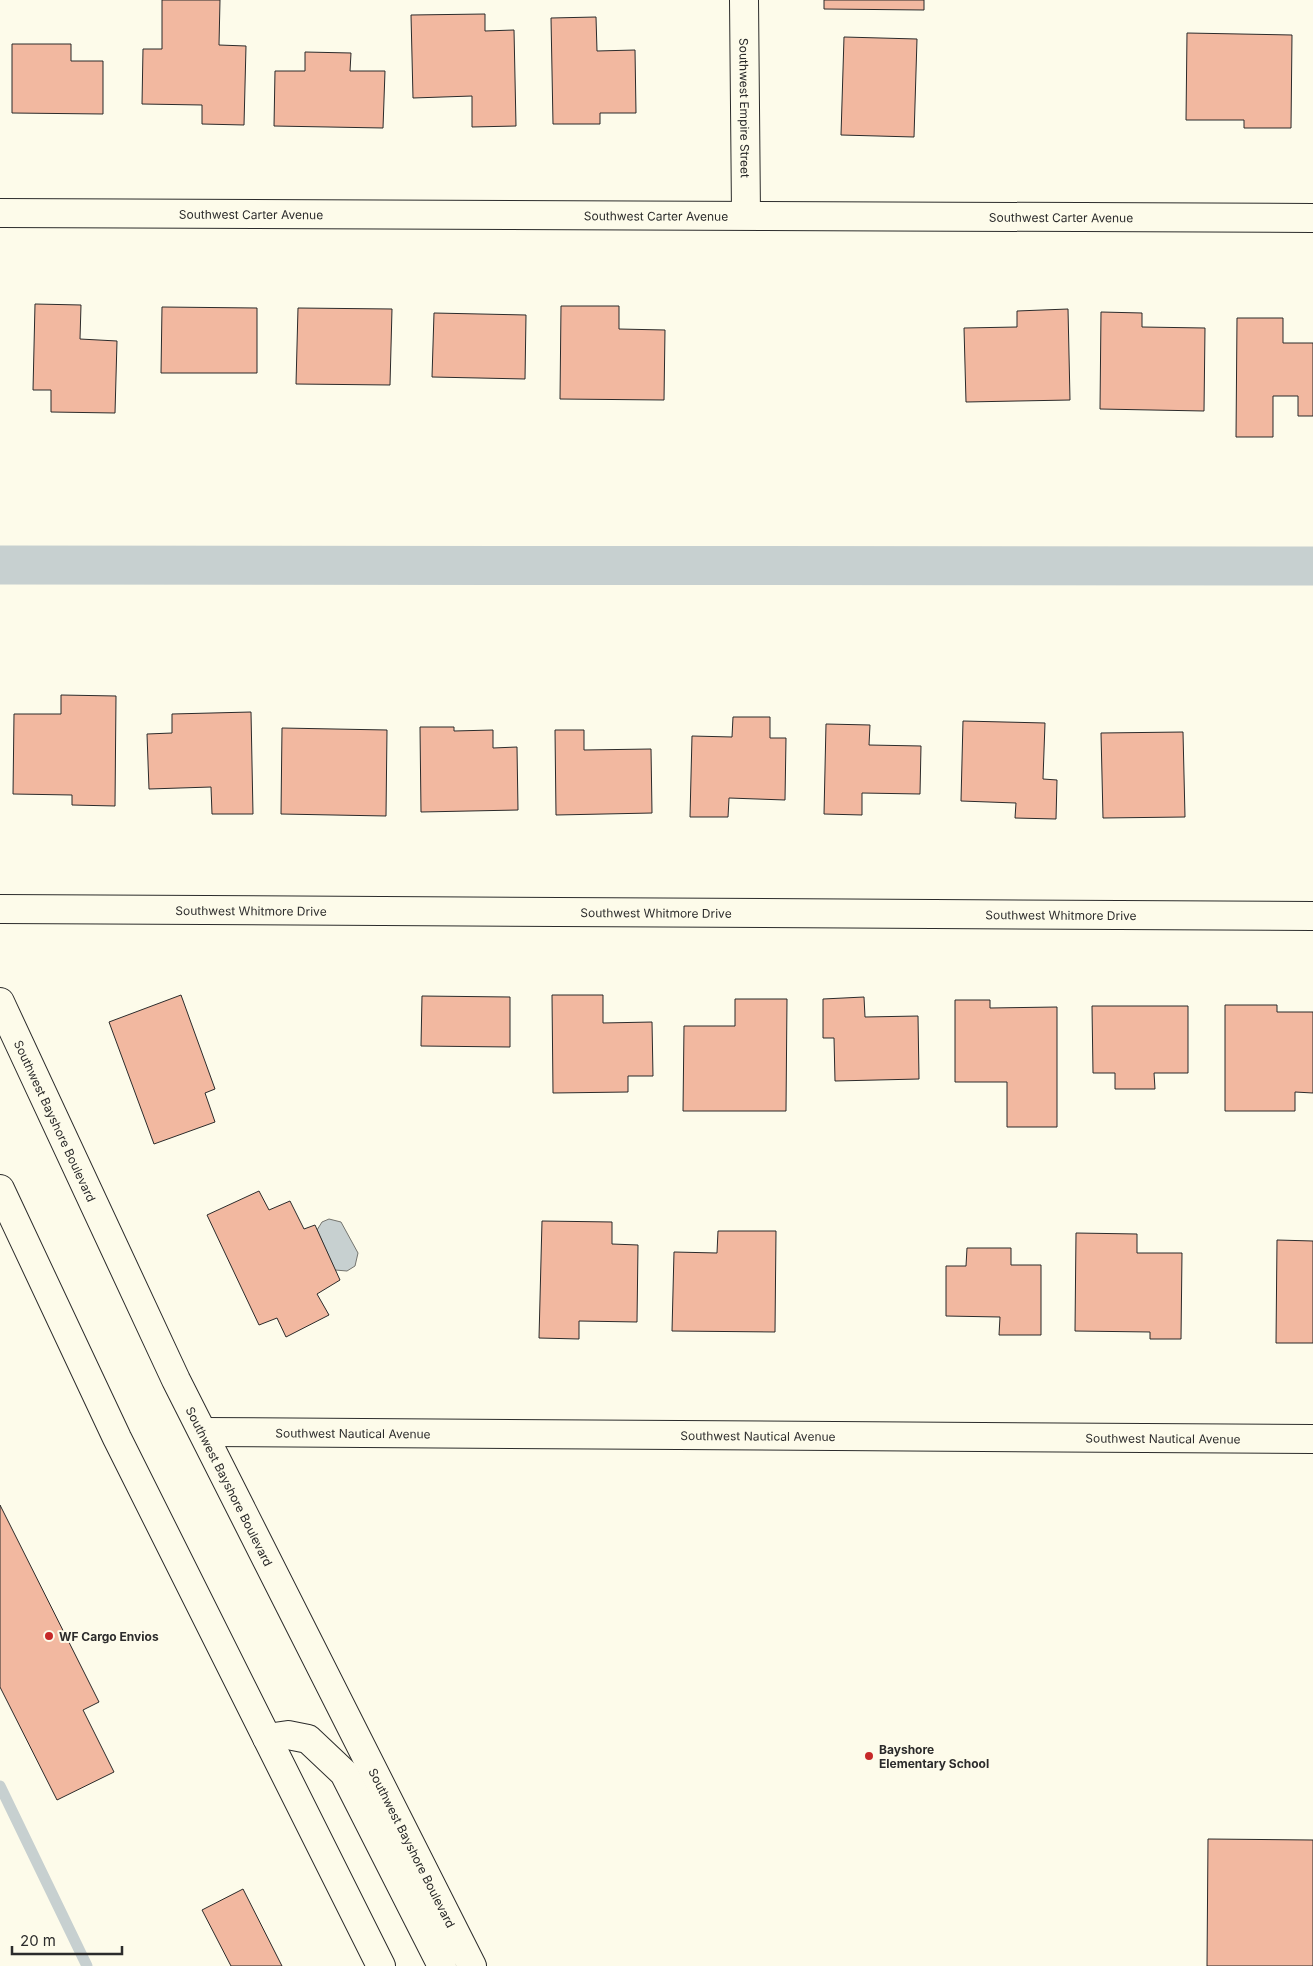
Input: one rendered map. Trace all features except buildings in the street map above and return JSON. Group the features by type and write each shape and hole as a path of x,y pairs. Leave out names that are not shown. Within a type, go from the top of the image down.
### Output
{"street":[{"name":"Southwest Empire Street","path":"744,0 746,214"},
{"name":"Southwest Carter Avenue","path":"0,213 746,214 1313,218"},
{"name":"Southwest Whitmore Drive","path":"0,908 1313,916"},
{"name":"Southwest Bayshore Boulevard","path":"0,1002 176,1380 204,1432 472,1966"},
{"path":"0,1189 117,1438 381,1966"},
{"name":"Southwest Nautical Avenue","path":"204,1432 1313,1439"},
{"path":"267,1738 288,1735 308,1739 344,1773 442,1966"}],"shaded area":[{"path":"329,1219 341,1222 358,1253 355,1266 347,1271 335,1270 317,1230 322,1222"}],"waterway":[{"path":"0,565 1313,566"},
{"path":"0,1786 87,1966"}],"place":[{"name":"WF Cargo Envios","path":"49,1636"},
{"name":"Bayshore Elementary School","path":"869,1756"}]}
